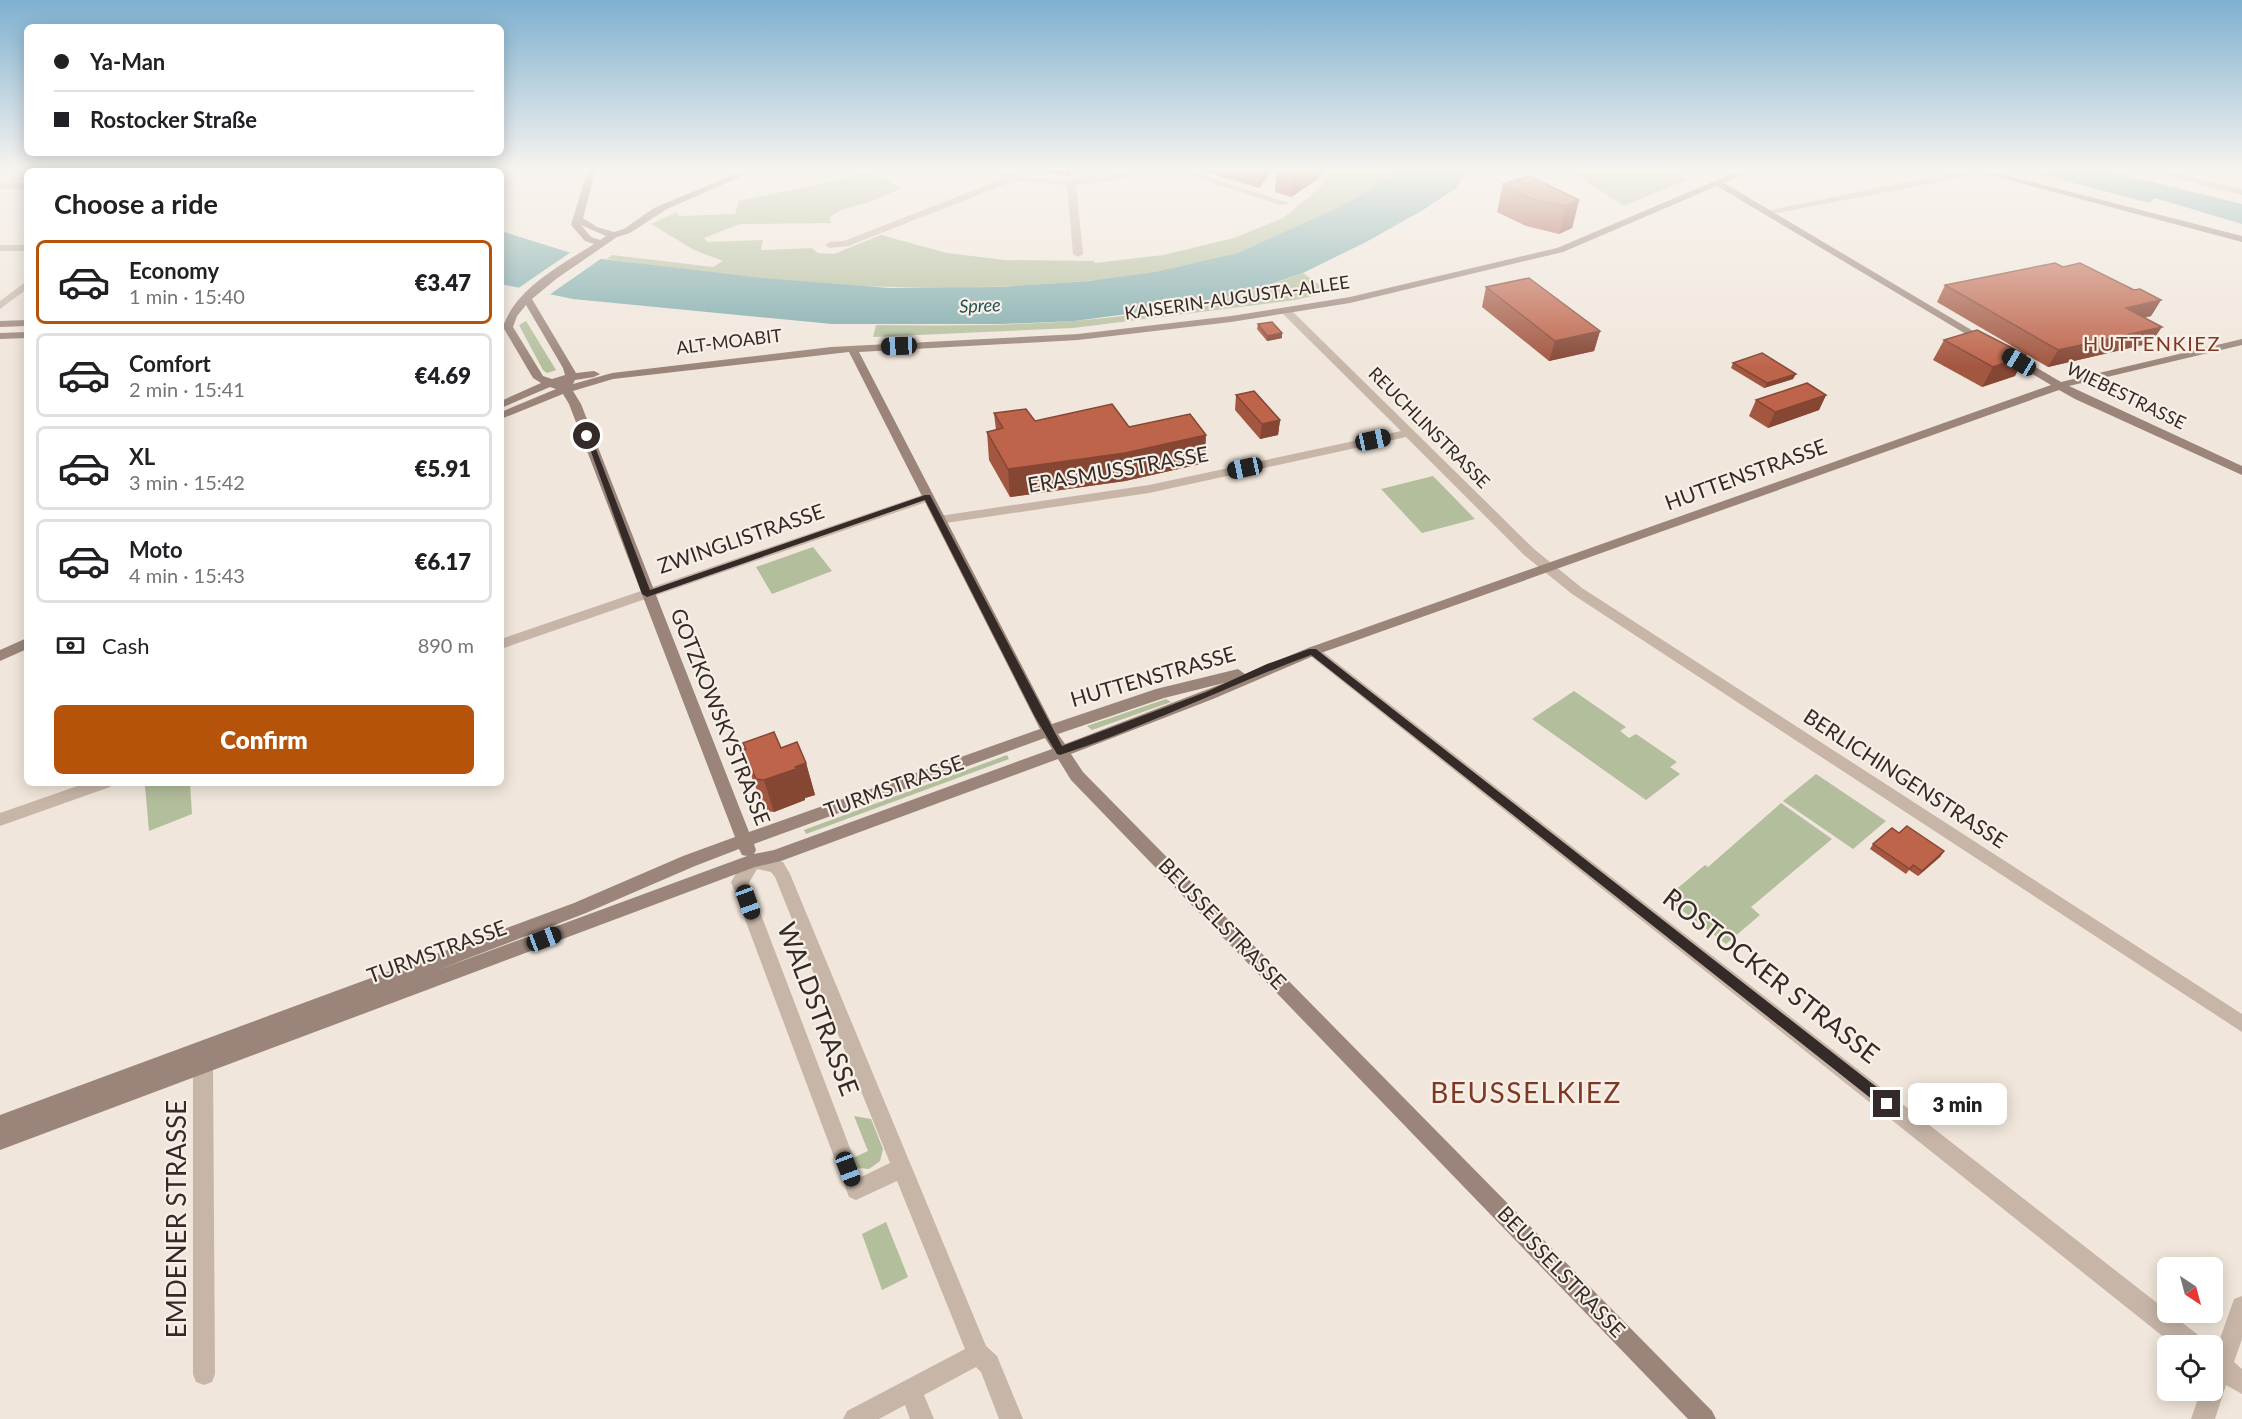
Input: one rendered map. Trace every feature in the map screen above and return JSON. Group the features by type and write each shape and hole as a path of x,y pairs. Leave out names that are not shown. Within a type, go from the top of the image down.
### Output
{"main road":[{"path":"584,235 602,243"},
{"path":"505,321 529,294 614,235"},
{"name":"KAISERIN-AUGUSTA-ALLEE","path":"852,348 1052,339 1286,311 1350,300 1560,250 1595,235"},
{"name":"WIEBESTRASSE","path":"1805,235 2060,386 2242,471"},
{"path":"2227,235 2242,239"},
{"path":"505,321 536,374 548,383 566,389 571,376 569,368 533,309 529,294"},
{"path":"504,310 533,309"},
{"path":"505,321 533,309"},
{"path":"0,324 24,323"},
{"path":"0,336 24,335"},
{"name":"HUTTENSTRASSE","path":"1047,730 1161,693 1270,666 2060,386 2242,342"},
{"name":"ALT-MOABIT","path":"504,415 536,399 612,376 852,348"},
{"name":"BEUSSELSTRASSE","path":"852,348 1047,730 1077,776 1704,1419"},
{"name":"ALT-MOABIT","path":"504,404 548,383 571,376 600,374 612,376"},
{"name":"GOTZKOWSKYSTRASSE","path":"566,389 575,404 647,594 753,861"},
{"path":"0,656 24,644"},
{"name":"HUTTENSTRASSE","path":"1060,751 1209,694 1270,666"},
{"name":"TURMSTRASSE","path":"0,1140 203,1064 602,908 744,841 1047,730"},
{"name":"TURMSTRASSE","path":"0,1124 387,981 602,908 776,855 1060,751"}],"street":[{"path":"830,245 844,243 864,235"},
{"path":"1076,235 1078,254"},
{"path":"0,248 24,248"},
{"path":"0,306 24,286"},
{"name":"REUCHLINSTRASSE","path":"1286,311 1529,552 1548,567"},
{"name":"ERASMUSSTRASSE","path":"939,520 1149,489 1409,433"},
{"name":"ZWINGLISTRASSE","path":"504,643 928,497"},
{"name":"BERLICHINGENSTRASSE","path":"1548,567 1577,591 2242,1024"},
{"name":"ROSTOCKER STRASSE","path":"1313,651 2180,1335"},
{"path":"0,820 96,786"},
{"name":"WALDSTRASSE","path":"903,1167 856,1190 740,882 753,861 777,867 782,874 903,1167 978,1354 989,1364 1011,1419"},
{"name":"EMDENER STRASSE","path":"203,1064 204,1374"},
{"path":"2223,1350 2242,1307"},
{"path":"855,1419 978,1354"},
{"path":"2223,1368 2242,1383"},
{"path":"911,1390 922,1419"},
{"path":"2203,1419 2208,1401"}],"green space":[{"path":"670,235 711,235 704,238 707,242 763,240 761,250 812,248 818,253 834,254 882,235 947,253 1005,260 1094,261 1095,263 1163,255 1241,235 1280,235 1238,253 1172,270 1082,281 946,288 776,280 719,275 607,259 612,255 713,267 723,261 694,250"},
{"path":"1303,273 1330,292 1295,300 1073,328 873,337 876,325 1038,323 1146,313 1252,290"},
{"path":"526,321 556,370 547,373 543,370 519,325"},
{"path":"1433,476 1475,519 1422,533 1381,489"},
{"path":"813,547 832,571 772,594 756,567"},
{"path":"1574,691 1626,727 1620,731 1629,738 1636,734 1677,762 1670,767 1680,774 1646,800 1532,719"},
{"path":"1166,699 1171,702 1092,730 1087,726"},
{"path":"1007,755 1009,759 806,834 804,830"},
{"path":"1816,774 1886,821 1853,849 1783,801"},
{"path":"145,786 190,786 192,814 149,831"},
{"path":"1781,803 1832,839 1751,907 1760,915 1726,944 1666,898 1705,865 1708,867"},
{"path":"854,1116 871,1119 883,1149 880,1161 869,1169 858,1168 851,1159 868,1151"},
{"path":"886,1222 908,1277 882,1290 862,1234"}],"water":[{"name":"Spree","path":"504,235 514,235 568,252 602,259 762,278 889,288 999,287 1089,281 1156,272 1238,253 1277,235 1378,235 1303,273 1259,288 1218,299 1074,321 1001,324 832,324 573,299 504,285"}],"pier":[{"path":"571,252 602,258 549,295 517,289"}],"building":[{"path":"2055,263 2063,267 2080,263 2134,290 2140,289 2161,300 2126,308 2162,327 2058,350 1945,285"},
{"path":"1529,278 1600,331 1555,341 1486,287"},
{"path":"1272,322 1282,333 1267,336 1258,324"},
{"path":"1977,330 2026,355 1993,367 1944,340"},
{"path":"1762,353 1796,374 1767,383 1733,363"},
{"path":"1807,383 1826,395 1775,412 1756,400"},
{"path":"1254,391 1280,420 1262,424 1236,395"},
{"path":"1112,404 1129,427 1190,414 1206,435 1125,453 1008,469 987,432 1003,428 994,413 1026,409 1035,421"},
{"path":"774,732 781,748 797,742 806,763 795,767 796,769 764,780 756,779 743,749 746,749 743,743"},
{"path":"1907,826 1944,851 1922,871 1913,865 1910,869 1873,844 1892,828 1899,833"}],"district":[{"name":"HUTTENKIEZ","path":"2152,344"},
{"name":"BEUSSELKIEZ","path":"1526,1093"}],"route":[{"path":"587,436 647,594 907,502 928,497 1040,717 1060,751 1209,694 1270,666 1313,651 1887,1104"}]}
